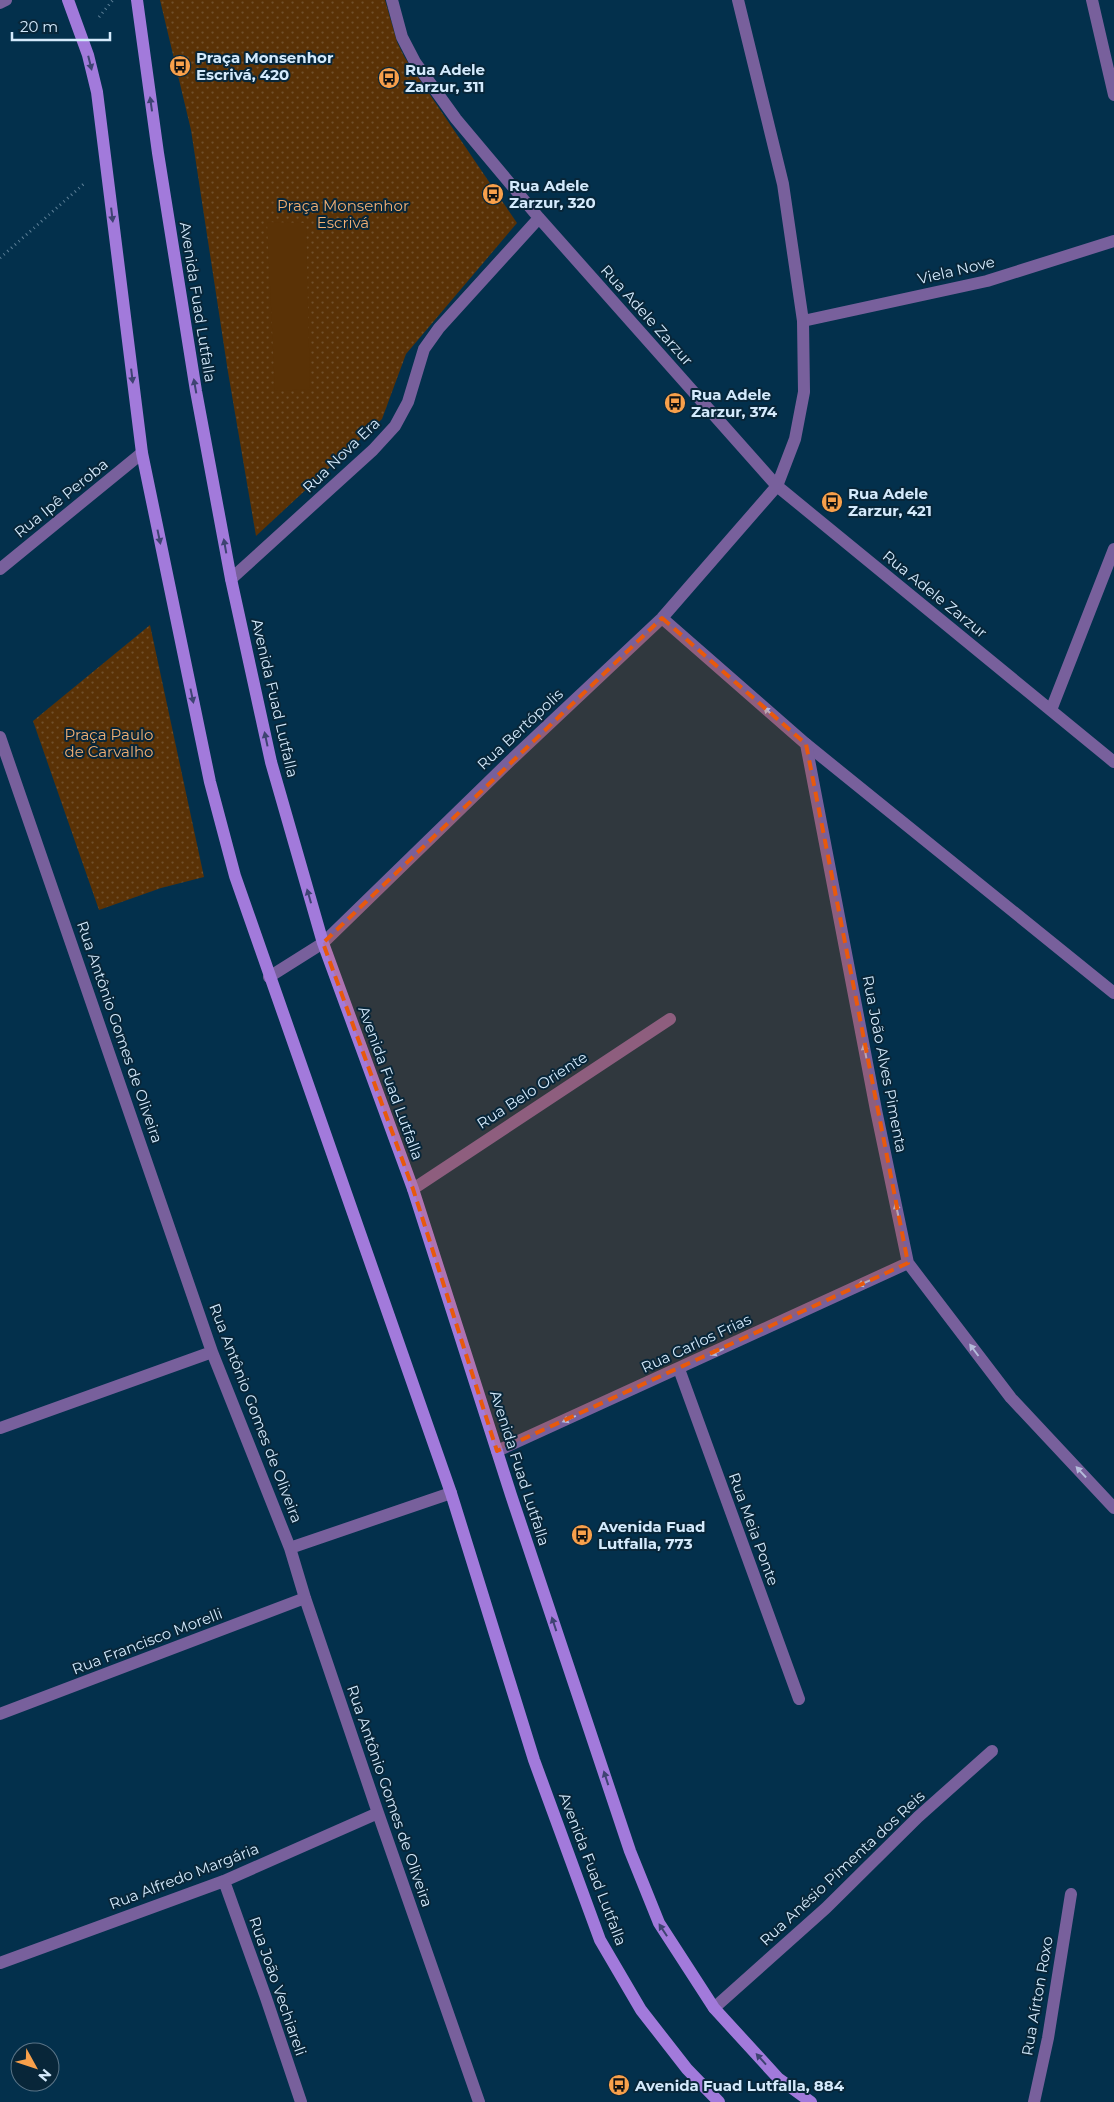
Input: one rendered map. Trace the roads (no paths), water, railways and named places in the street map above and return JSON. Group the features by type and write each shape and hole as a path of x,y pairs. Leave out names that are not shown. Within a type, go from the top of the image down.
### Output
{"main road":[{"name":"Avenida Fuad Lutfalla","path":"68,0 88,55 97,92 142,453 210,782 236,876 269,977 451,1493 534,1760 600,1940 641,2010 687,2069 719,2102"},
{"name":"Avenida Fuad Lutfalla","path":"137,0 158,153 196,391 231,579 271,762 323,943 413,1189 497,1451 630,1851 659,1923 714,2008 778,2078 811,2102"}],"street":[{"path":"0,3 6,0"},
{"name":"Rua Adele Zarzur","path":"392,0 402,36 415,62 456,119 539,218 776,486 1114,762"},
{"name":"Rua Bertópolis","path":"269,977 323,943 511,760 662,618 776,486 795,438 804,392 803,321 783,184 738,0"},
{"path":"1092,0 1114,95"},
{"name":"Rua Nova Era","path":"231,579 373,450 395,426 408,402 424,349 439,328 539,218"},
{"name":"Viela Nove","path":"803,321 986,281 1114,241"},
{"name":"Rua Ipê Peroba","path":"0,568 142,453"},
{"path":"1051,710 1114,549"},
{"path":"662,618 806,744 1114,993"},
{"name":"Rua Antônio Gomes de Oliveira","path":"0,737 212,1352 290,1548 305,1598 378,1813 479,2102"},
{"name":"Rua João Alves Pimenta","path":"806,744 876,1110 908,1263 1011,1398 1114,1508"},
{"name":"Rua Belo Oriente","path":"413,1189 670,1019"},
{"name":"Rua Carlos Frias","path":"497,1451 908,1263"},
{"path":"0,1428 212,1352"},
{"name":"Rua Meia Ponte","path":"679,1369 799,1699"},
{"path":"290,1548 451,1493"},
{"name":"Rua Francisco Morelli","path":"0,1714 305,1598"},
{"name":"Rua Anésio Pimenta dos Reis","path":"714,2008 826,1908 918,1817 992,1751"},
{"name":"Rua Alfredo Margária","path":"0,1963 224,1881 378,1813"},
{"name":"Rua João Vechiareli","path":"224,1881 301,2102"},
{"name":"Rua Aírton Roxo","path":"1034,2102 1048,2038 1071,1894"}],"place":[{"name":"Praça Monsenhor Escrivá, 420","path":"180,66"},
{"name":"Rua Adele Zarzur, 311","path":"389,78"},
{"name":"Rua Adele Zarzur, 320","path":"493,194"},
{"name":"Rua Adele Zarzur, 374","path":"675,403"},
{"name":"Rua Adele Zarzur, 421","path":"832,502"},
{"name":"Avenida Fuad Lutfalla, 773","path":"582,1535"},
{"name":"Avenida Fuad Lutfalla, 884","path":"619,2085"}],"park label":[{"name":"Praça Monsenhor Escrivá","path":"343,214"},
{"name":"Praça Paulo de Carvalho","path":"109,742"}]}
